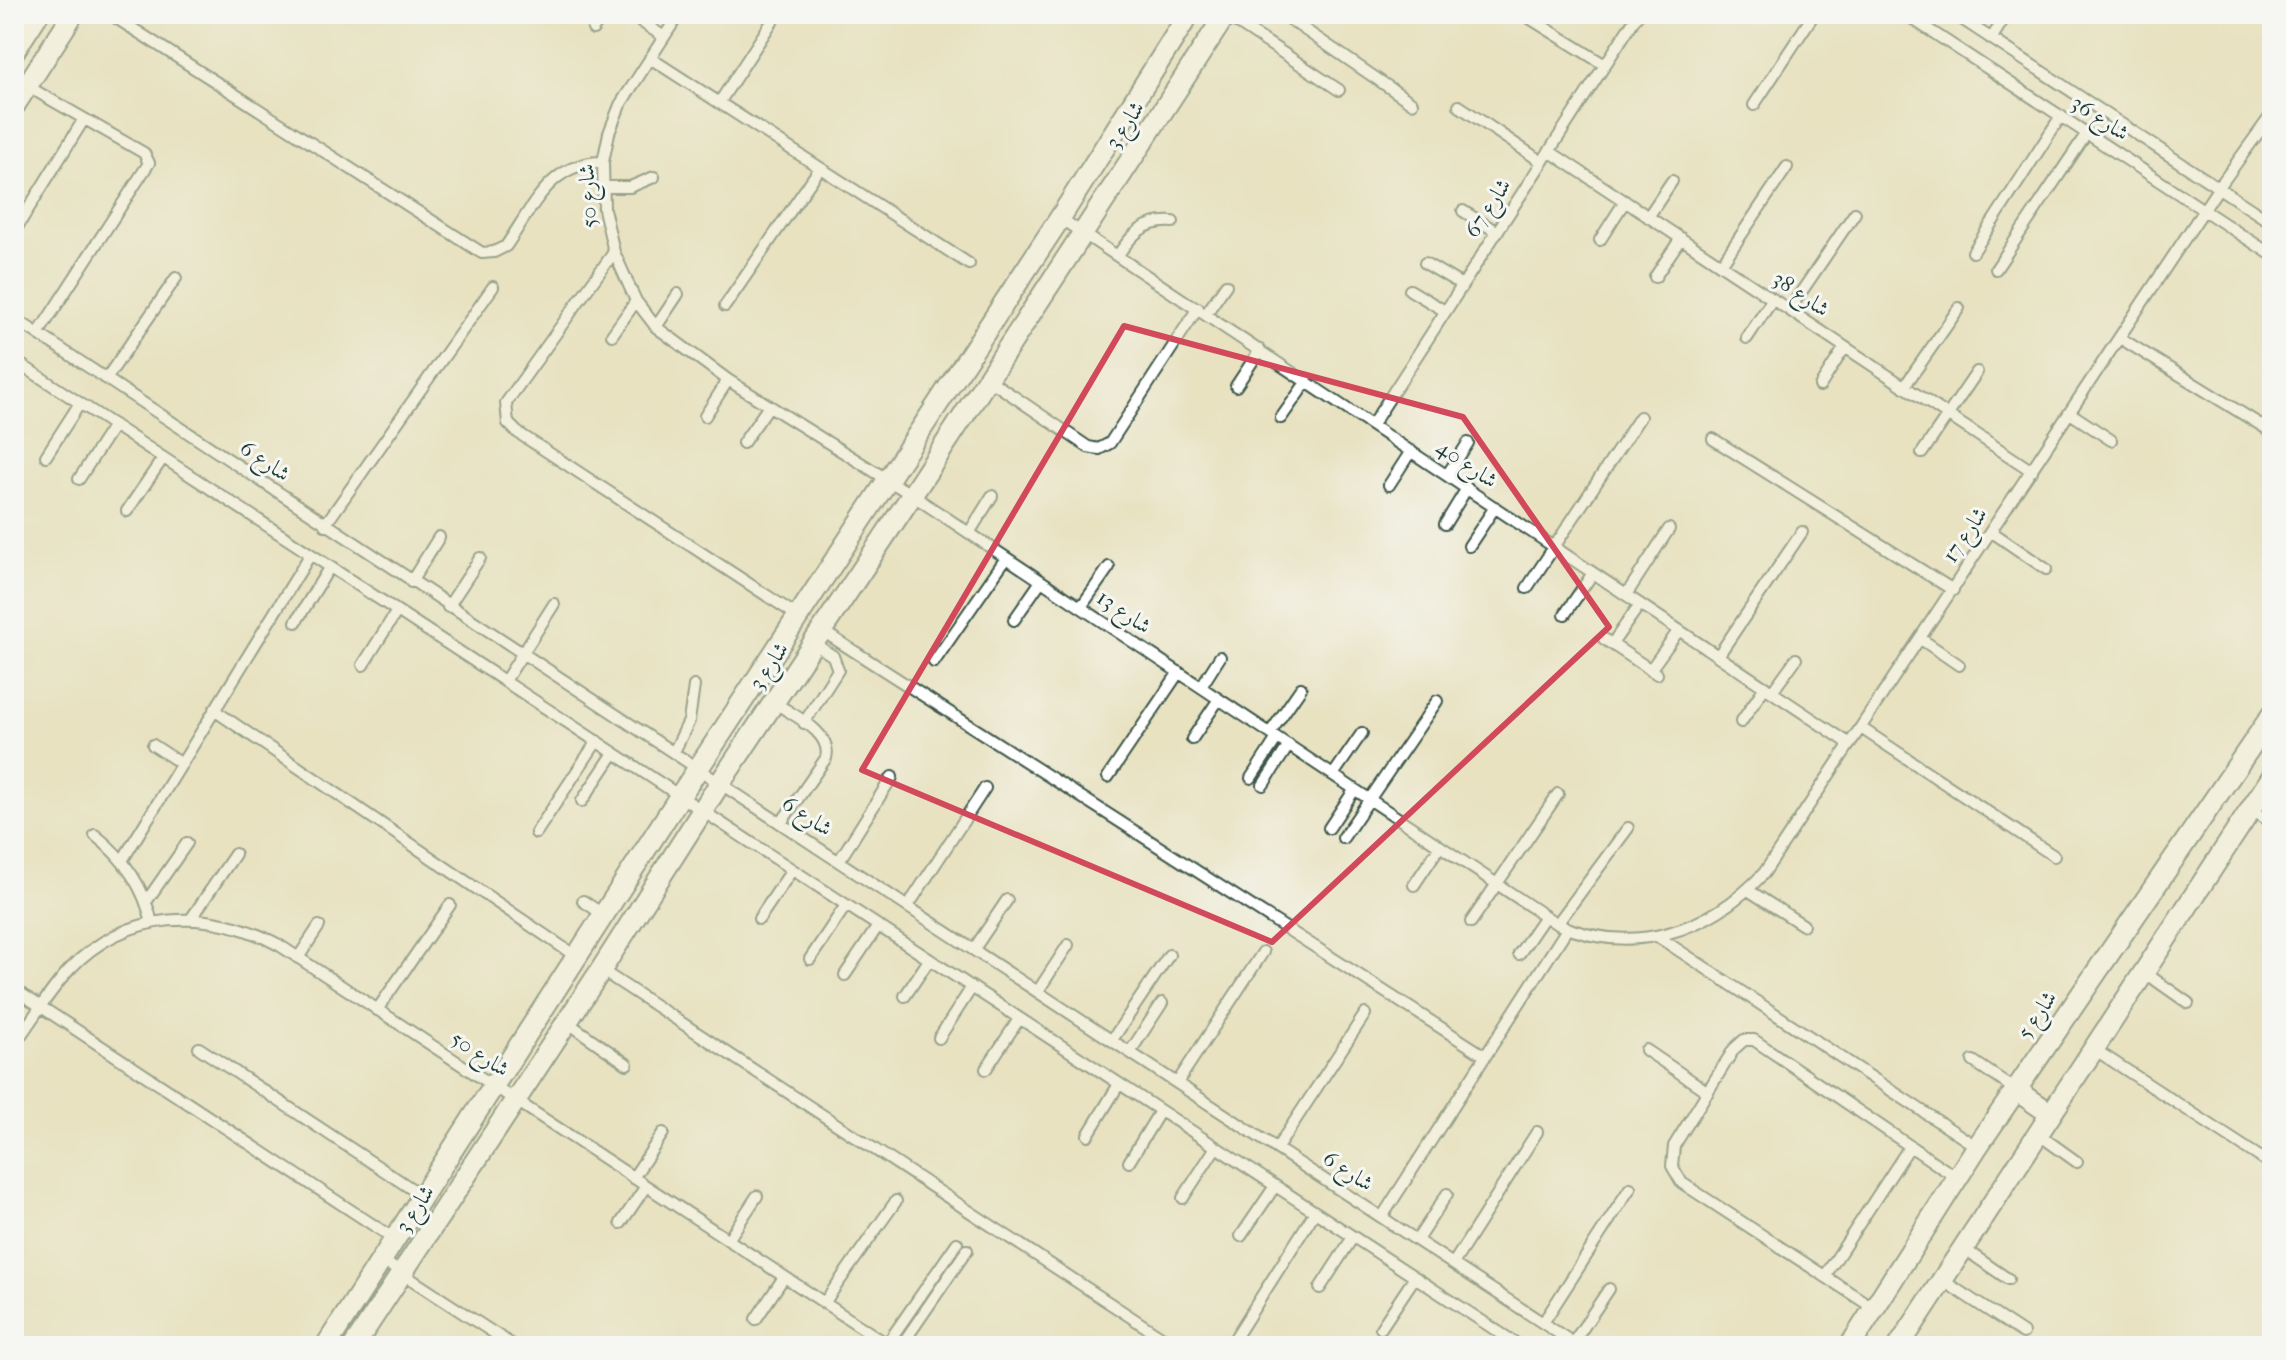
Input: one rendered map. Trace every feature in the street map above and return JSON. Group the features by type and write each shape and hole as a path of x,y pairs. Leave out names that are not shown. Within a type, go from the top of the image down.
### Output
{"street":[{"path":"38,14 18,45 46,56"},
{"path":"14,106 73,14"},
{"name":"شارع 3","path":"326,1346 698,768 1060,218 1189,14"},
{"name":"شارع 3","path":"354,1346 1225,14"},
{"name":"شارع 5","path":"1850,1346 1872,1307 1977,1147 2272,715"},
{"path":"1899,1346 2272,777"},
{"path":"2016,1090 2051,1114"}],"lane":[{"path":"110,14 482,253 506,246 555,176 573,166 603,162"},
{"path":"593,29 603,14"},
{"path":"630,14 664,37"},
{"name":"شارع 50","path":"614,252 604,209 603,187 603,162 609,133 620,105 679,14"},
{"path":"719,103 777,14"},
{"path":"1225,14 1339,90"},
{"path":"1282,14 1412,103"},
{"path":"1523,14 1605,65"},
{"name":"شارع 67","path":"1372,425 1638,14"},
{"path":"1754,105 1814,14"},
{"name":"شارع 36","path":"1905,14 2272,255"},
{"name":"شارع 36","path":"1954,14 2272,223"},
{"path":"1991,39 2007,14"},
{"path":"650,58 969,264"},
{"path":"27,86 144,153 149,163 38,334"},
{"path":"1459,106 1542,162"},
{"name":"شارع 17","path":"1657,936 1706,920 1728,907 1764,873 2219,187 2272,114"},
{"path":"1973,252 2061,116"},
{"path":"14,232 84,119"},
{"path":"1996,269 2087,133"},
{"name":"شارع 38","path":"1549,151 2032,471"},
{"path":"1721,265 1787,167"},
{"path":"725,306 820,168"},
{"path":"603,187 630,187 654,177"},
{"path":"1648,217 1672,181"},
{"path":"1600,240 1625,201"},
{"path":"1463,211 1497,232"},
{"path":"1789,310 1855,213"},
{"name":"شارع 40","path":"1060,218 1850,744"},
{"path":"1118,255 1129,237 1144,226 1173,222"},
{"path":"1655,277 1681,238"},
{"path":"614,252 506,403 508,423 517,432 798,616"},
{"name":"شارع 13","path":"614,252 636,301 656,327 728,380 912,495 1496,884 1562,926 1611,938 1657,936"},
{"path":"1425,263 1462,285"},
{"path":"106,379 176,278"},
{"path":"988,379 1088,447 1099,449 1110,443 1202,311 1226,285"},
{"path":"325,525 493,287"},
{"path":"1410,290 1445,311"},
{"path":"656,327 678,294"},
{"path":"1747,338 1773,299"},
{"path":"612,335 636,301"},
{"path":"1904,387 1959,308"},
{"name":"شارع 6","path":"14,318 448,607 1575,1344"},
{"path":"2120,338 2272,432"},
{"path":"1820,386 1845,347"},
{"path":"1236,386 1260,350"},
{"path":"14,360 1520,1346"},
{"path":"1922,453 1977,372"},
{"path":"705,416 728,380"},
{"path":"1281,418 1307,381"},
{"path":"46,456 80,403"},
{"path":"743,443 769,406"},
{"path":"2070,413 2111,440"},
{"path":"1527,588 1640,417"},
{"path":"79,479 114,425"},
{"path":"1713,439 1953,590"},
{"path":"1447,475 1468,443"},
{"path":"1389,485 1411,451"},
{"path":"127,511 163,458"},
{"path":"1445,524 1467,488"},
{"path":"969,533 992,496"},
{"path":"1469,546 1495,507"},
{"path":"1626,595 1669,529"},
{"path":"1718,656 1802,532"},
{"path":"1992,532 2046,569"},
{"path":"411,582 439,537"},
{"path":"122,861 310,555"},
{"path":"448,607 480,558"},
{"path":"934,662 1006,558"},
{"path":"1081,607 1109,567"},
{"path":"296,622 329,568"},
{"path":"1565,614 1593,573"},
{"path":"1014,620 1041,581"},
{"path":"505,681 554,604"},
{"path":"1640,604 1608,642 1653,672 1679,630"},
{"path":"363,665 397,611"},
{"path":"804,723 838,670 833,656 817,636"},
{"path":"817,636 1485,1056"},
{"path":"1921,639 1959,665"},
{"path":"1201,687 1220,657"},
{"path":"1741,722 1796,659"},
{"path":"1108,777 1179,672"},
{"path":"674,752 689,721 694,686"},
{"path":"1251,778 1301,688"},
{"path":"1192,739 1219,699"},
{"path":"1343,838 1437,701"},
{"path":"774,702 824,738 828,751 781,823"},
{"path":"214,710 577,957"},
{"path":"1861,728 2054,856"},
{"path":"1333,775 1362,733"},
{"path":"536,833 597,741"},
{"path":"153,745 182,764"},
{"path":"1263,785 1289,745"},
{"path":"582,801 614,753"},
{"path":"839,861 892,777"},
{"path":"908,906 985,788"},
{"path":"1329,828 1355,789"},
{"path":"1471,922 1558,794"},
{"path":"2250,809 2272,823"},
{"path":"1382,1217 1485,1056 1562,926 1628,828"},
{"path":"95,835 122,861 146,902 152,923"},
{"path":"146,902 187,843"},
{"path":"1414,885 1440,846"},
{"path":"191,919 235,854"},
{"path":"759,919 792,870"},
{"path":"1748,890 1803,925"},
{"path":"974,949 1007,900"},
{"path":"583,901 604,915"},
{"path":"377,1010 450,905"},
{"path":"810,959 846,905"},
{"path":"1519,954 1545,916"},
{"name":"شارع 50","path":"14,1045 70,969 88,953 130,930 152,923 191,919 214,921 258,934 888,1345"},
{"path":"298,958 319,926"},
{"path":"845,975 878,926"},
{"path":"1657,936 1977,1147"},
{"path":"1038,991 1068,945"},
{"path":"1177,1083 1263,952"},
{"path":"1112,1040 1169,955"},
{"path":"905,996 929,960"},
{"path":"601,970 1175,1346"},
{"path":"2144,972 2188,1003"},
{"path":"939,1038 972,987"},
{"path":"14,989 396,1240"},
{"path":"1130,1052 1162,1003"},
{"path":"1277,1148 1365,1014"},
{"path":"986,1069 1019,1019"},
{"path":"567,1022 627,1064"},
{"path":"1872,1307 1682,1183 1676,1176 1672,1166 1674,1146 1734,1049 1744,1040 1754,1040 1957,1178"},
{"path":"199,1048 424,1197"},
{"path":"2094,1049 2272,1165"},
{"path":"1646,1050 1708,1092"},
{"path":"1973,1061 2016,1090"},
{"path":"1088,1135 1119,1084"},
{"path":"1129,1162 1160,1111"},
{"path":"1453,1264 1537,1132"},
{"path":"633,1178 663,1133"},
{"path":"2038,1134 2077,1162"},
{"path":"1825,1276 1910,1146"},
{"path":"1183,1198 1216,1147"},
{"path":"621,1223 646,1186"},
{"path":"1241,1236 1275,1186"},
{"path":"1543,1323 1630,1188"},
{"path":"1417,1240 1447,1194"},
{"path":"728,1240 757,1196"},
{"path":"824,1303 896,1201"},
{"path":"1230,1346 1315,1212"},
{"path":"1320,1288 1353,1237"},
{"path":"888,1345 957,1243"},
{"path":"1963,1248 2008,1279"},
{"path":"901,1346 967,1250"},
{"path":"383,1261 514,1346"},
{"path":"756,1319 784,1277"},
{"path":"1381,1328 1415,1277"},
{"path":"1942,1280 2023,1333"},
{"path":"1575,1344 1609,1289"},
{"path":"860,1346 869,1333"}],"highlighted area":[{"path":"1124,326 1463,417 1609,627 1272,942 862,770"}]}
